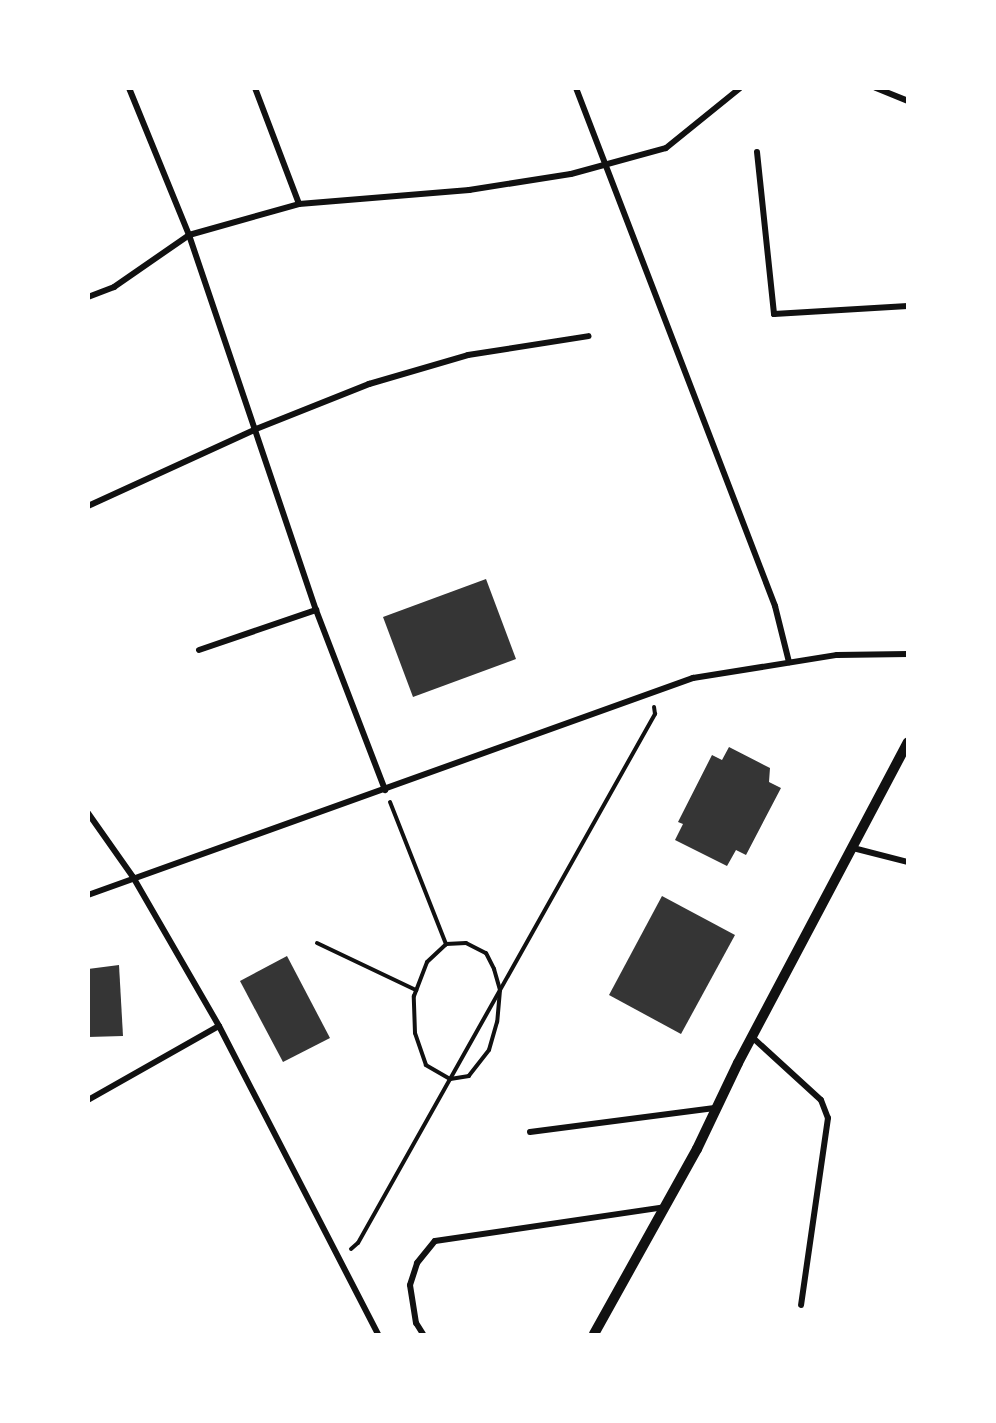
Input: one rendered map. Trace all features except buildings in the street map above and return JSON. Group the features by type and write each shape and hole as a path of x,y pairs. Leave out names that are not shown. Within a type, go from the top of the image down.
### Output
{"street":[{"path":"129,88 189,235 316,610 385,790"},
{"path":"255,88 299,204"},
{"path":"576,88 775,606 789,662"},
{"path":"88,297 114,287 189,235 299,204 469,190 571,174 666,148 740,88"},
{"path":"876,88 908,101"},
{"path":"757,152 774,314 908,306"},
{"path":"88,506 256,429 369,384 468,355 589,336"},
{"path":"199,650 316,610"},
{"path":"88,896 133,877 385,790 693,678 837,655 908,654"},
{"path":"594,1335 665,1207 908,742"},
{"path":"88,813 133,877 219,1026 378,1335"},
{"path":"853,848 908,862"},
{"path":"88,1100 219,1026"},
{"path":"752,1037 821,1100 828,1118 801,1305"},
{"path":"530,1132 717,1108"},
{"path":"423,1335 416,1323 410,1285 417,1263 435,1241 665,1207"}],"path":[{"path":"339,1258 358,1243 655,714 652,692"},
{"path":"385,790 446,944"},
{"path":"317,943 416,990"},
{"path":"466,943 486,953 500,990 489,1050 469,1076 450,1079 426,1065 415,1033 416,990 426,962 446,944 466,943"}]}
